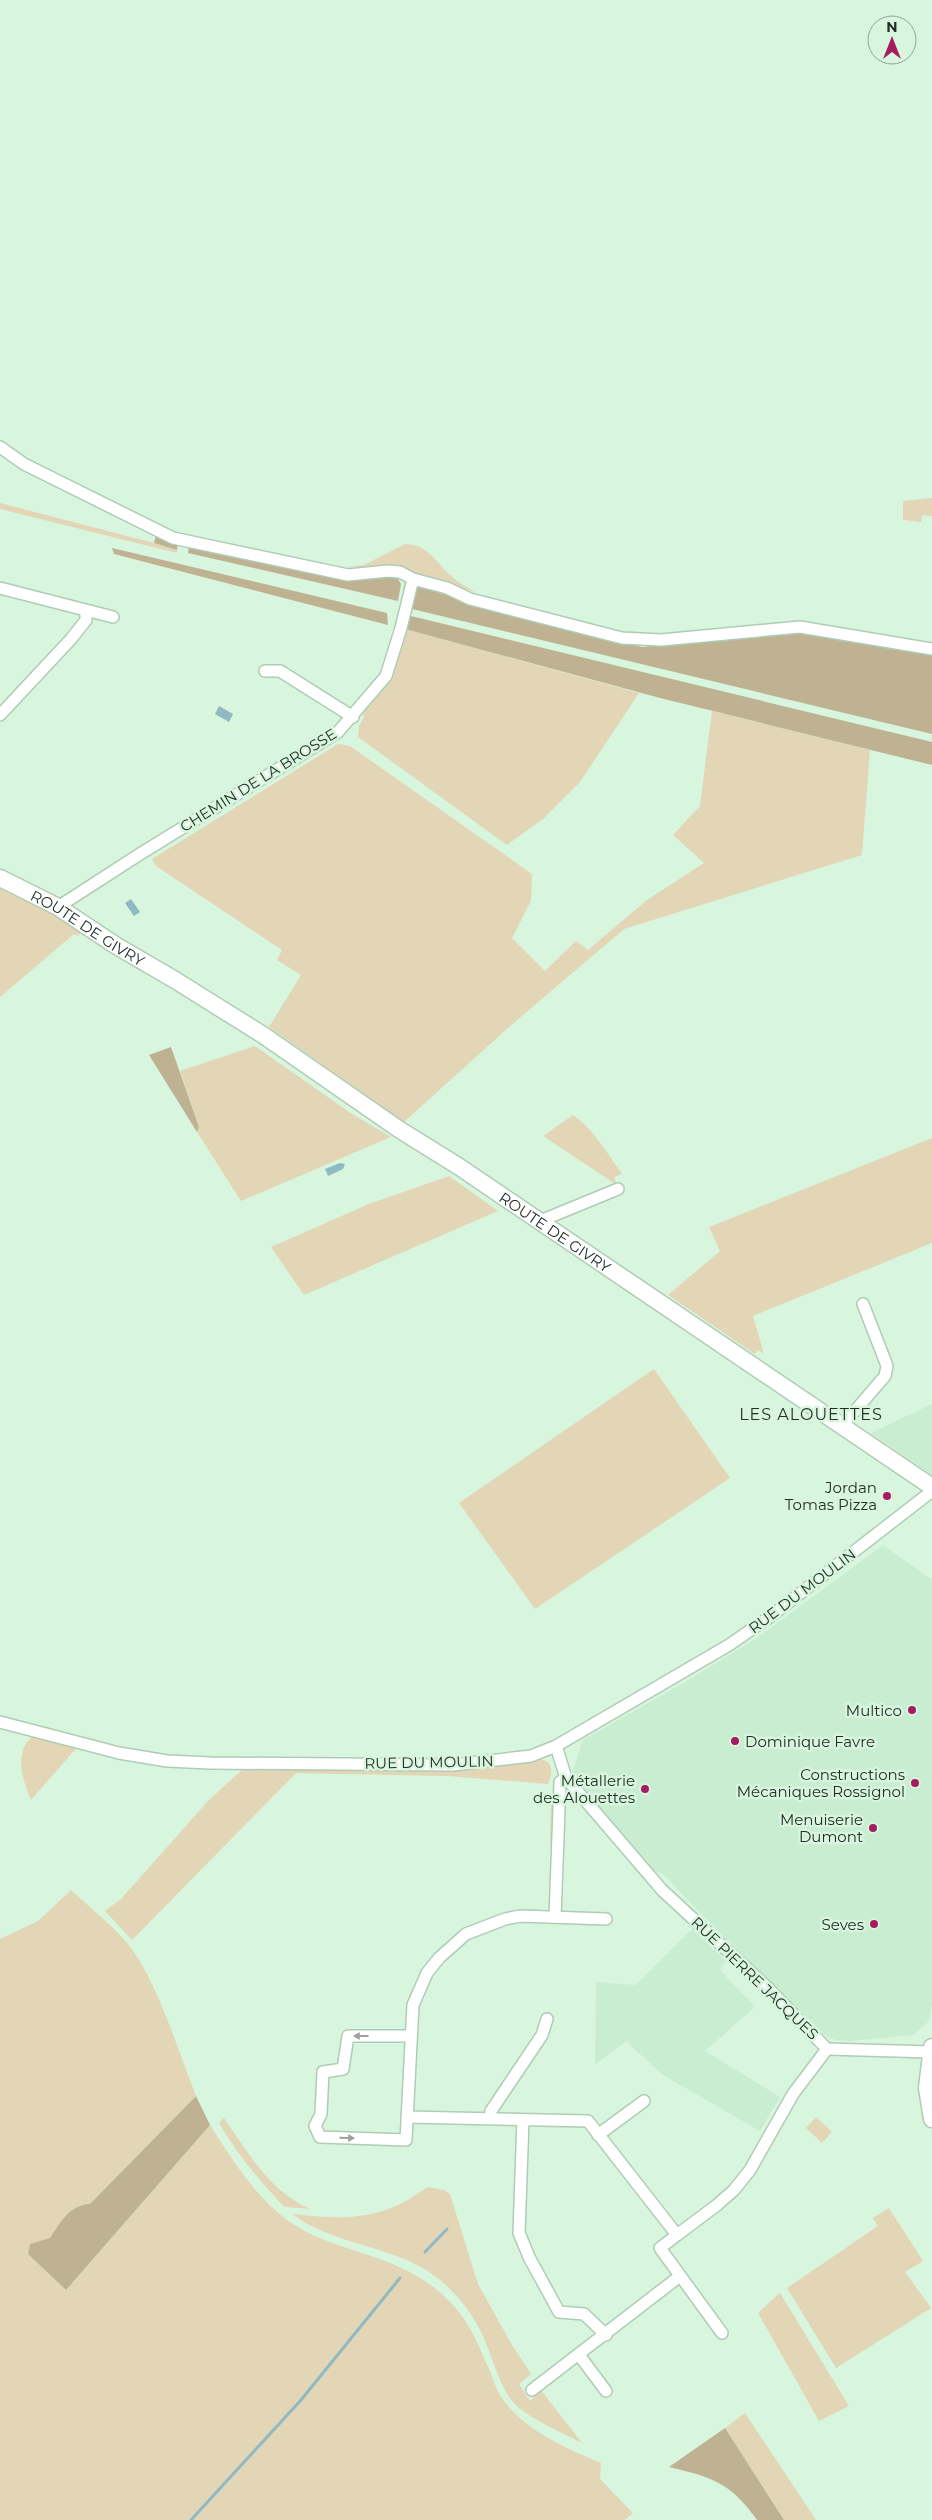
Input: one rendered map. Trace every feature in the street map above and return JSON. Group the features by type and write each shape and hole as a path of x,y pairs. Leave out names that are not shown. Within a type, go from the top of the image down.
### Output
{"main road":[{"name":"ROUTE DE GIVRY","path":"0,867 42,886 62,904"},
{"name":"ROUTE DE GIVRY","path":"0,878 62,904 120,936 175,980 263,1035 400,1130 540,1221 932,1487"},
{"path":"932,2050 927,2088 932,2119"}],"street":[{"path":"0,447 24,464 173,538 348,575 400,572 413,579 447,588 470,600 622,638 661,640 800,627 932,649"},
{"name":"CHEMIN DE LA BROSSE","path":"62,904 338,732 353,717 386,676 401,628 413,579"},
{"path":"0,588 113,617"},
{"path":"0,716 76,633 86,620 86,610"},
{"path":"265,671 280,671 353,717"},
{"path":"540,1221 618,1189"},
{"path":"841,1427 885,1376 886,1366 884,1358 863,1304"},
{"name":"RUE DU MOULIN","path":"0,1722 119,1753 167,1761 453,1765 531,1756 556,1746 729,1645 771,1616 932,1491"},
{"name":"RUE PIERRE JACQUES","path":"556,1746 566,1778 662,1890 769,1989 827,2049 793,2094 750,2170 728,2195 660,2248 680,2276"},
{"path":"555,1917 560,1782 566,1778"},
{"path":"410,2036 348,2036 345,2068 323,2072 321,2114 315,2126 320,2137 406,2140 413,2005 418,1989 427,1973 452,1945 480,1927 520,1916 606,1919"},
{"path":"490,2118 492,2111 542,2036 547,2019"},
{"path":"827,2049 932,2050"},
{"path":"598,2135 644,2101"},
{"path":"407,2117 588,2121 676,2235"},
{"path":"523,2120 519,2233 530,2259 559,2312 584,2314 606,2334"},
{"path":"532,2390 680,2276 722,2333"},
{"path":"579,2355 606,2391"}],"shaded area":[{"path":"932,498 932,516 922,515 921,522 903,520 903,501"},
{"path":"0,503 154,543 177,550 177,553 0,509"},
{"path":"156,535 178,543 177,550 154,543"},
{"path":"405,544 425,550 455,579 476,592 424,578 405,569 345,567 364,565"},
{"path":"189,546 348,578 390,577 398,579 401,584 398,601 188,553"},
{"path":"112,548 387,613 388,625 114,554"},
{"path":"419,585 445,591 467,602 642,647 800,631 932,655 932,734 412,609 416,587"},
{"path":"411,616 932,742 932,765 660,698 405,629"},
{"path":"405,629 639,693 580,782 544,818 507,845 358,737 359,726 364,717 363,713 389,676"},
{"path":"712,711 870,750 862,855 624,929 509,1027 404,1122 269,1027 301,975 277,960 282,950 156,866 152,859 338,744 350,746 532,874 531,901 512,938 545,971 576,941 588,950 647,900 704,863 673,835 700,806"},
{"path":"0,883 84,931 77,936 74,934 0,997"},
{"path":"255,1046 352,1114 391,1137 241,1201 197,1132 199,1127 180,1071"},
{"path":"171,1047 199,1127 197,1132 149,1055"},
{"path":"573,1115 594,1135 622,1174 614,1177 617,1185 543,1136"},
{"path":"932,1138 932,1243 753,1316 764,1354 758,1350 755,1354 668,1295 720,1251 709,1227"},
{"path":"449,1176 498,1211 304,1295 271,1247 369,1204"},
{"path":"654,1369 730,1478 535,1609 459,1503"},
{"path":"932,1404 932,1475 871,1433"},
{"path":"883,1545 932,1580 932,2004 928,2022 913,2035 850,2041 836,2040 827,2037 716,1929 662,1873 654,1871 602,1812 572,1773 583,1740 692,1678 760,1636"},
{"path":"34,1735 79,1745 31,1800 25,1784 21,1758 27,1742"},
{"path":"544,1760 550,1765 551,1776 548,1784 446,1776 296,1773 132,1940 105,1911 121,1899 208,1801 245,1767"},
{"path":"551,1797 555,1797 554,1845 550,1845"},
{"path":"71,1890 124,1939 138,1958 155,1990 196,2096 90,2204 82,2205 71,2211 50,2238 28,2254 66,2290 210,2125 242,2173 282,2216 315,2236 398,2266 414,2274 444,2296 471,2330 499,2394 511,2409 533,2429 546,2437 601,2463 600,2479 633,2513 625,2520 0,2520 0,1939 38,1921"},
{"path":"692,1929 726,1961 720,1970 755,2007 705,2051 780,2097 760,2131 663,2075 626,2041 595,2065 596,1982 636,1985"},
{"path":"196,2096 210,2125 66,2290 28,2254 30,2244 50,2238 66,2215 76,2207 90,2204"},
{"path":"816,2117 832,2132 822,2143 806,2128"},
{"path":"224,2118 252,2158 272,2182 297,2202 311,2209 284,2207 233,2146 219,2123"},
{"path":"427,2187 444,2190 450,2194 478,2284 512,2345 531,2374 519,2384 530,2401 541,2390 582,2443 533,2418 513,2402 502,2384 474,2319 459,2298 440,2280 423,2268 386,2252 328,2233 309,2225 292,2214 329,2217 363,2216 395,2206"},
{"path":"889,2208 923,2261 905,2272 931,2308 836,2368 787,2288 878,2226 873,2218"},
{"path":"780,2293 849,2406 819,2421 758,2313"},
{"path":"745,2413 816,2520 784,2520 725,2428"},
{"path":"725,2428 784,2520 757,2520 738,2498 719,2483 697,2474 669,2467"}],"water":[{"path":"219,706 233,714 229,722 215,714"},
{"path":"131,899 140,912 134,916 125,903"},
{"path":"340,1163 345,1164 343,1169 328,1176 325,1169"}],"waterway":[{"path":"425,2252 447,2229"},
{"path":"191,2520 301,2400 400,2278"}],"place":[{"name":"Jordan Tomas Pizza","path":"887,1496"},
{"name":"Multico","path":"912,1710"},
{"name":"Dominique Favre","path":"735,1741"},
{"name":"Constructions Mécaniques Rossignol","path":"915,1783"},
{"name":"Métallerie des Alouettes","path":"645,1789"},
{"name":"Menuiserie Dumont","path":"873,1828"},
{"name":"Seves","path":"874,1924"}],"district":[{"name":"LES ALOUETTES","path":"811,1414"}]}
